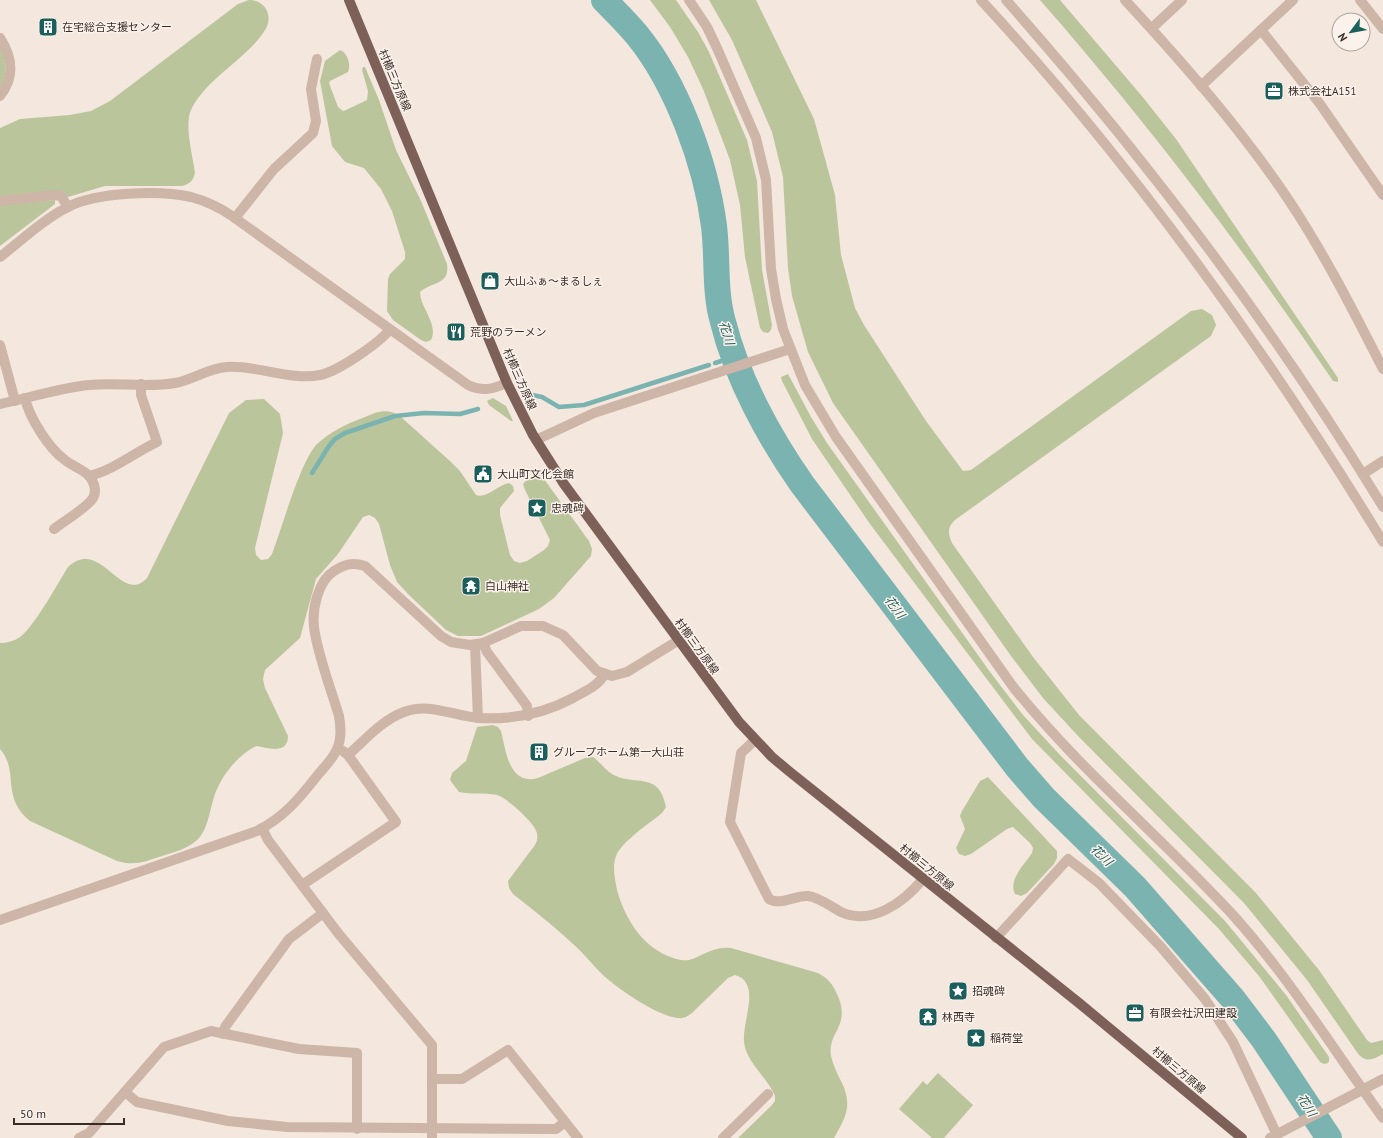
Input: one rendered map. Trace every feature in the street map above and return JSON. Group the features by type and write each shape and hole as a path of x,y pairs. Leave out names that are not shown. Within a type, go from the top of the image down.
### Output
{"main road":[{"name":"村櫛三方原線","path":"350,0 507,383 536,440 564,484 724,703 755,740 790,772 1079,1003 1242,1138"}],"street":[{"path":"689,0 707,27 756,138 766,180 772,270 776,299 790,349 805,385 832,431 1014,688 1048,729 1210,891 1254,939 1305,1005 1383,1118"},
{"path":"981,0 1091,127 1199,265 1296,404 1383,542"},
{"path":"1006,0 1100,109 1180,209 1279,346 1383,507"},
{"path":"1125,0 1152,28 1201,86 1259,158 1290,202 1326,261 1383,369"},
{"path":"1152,28 1182,0"},
{"path":"1201,86 1293,0"},
{"path":"1360,0 1383,30"},
{"path":"1261,30 1320,104 1383,195"},
{"path":"0,38 10,58 11,70 9,81 0,96"},
{"path":"235,218 274,169 313,134 316,121 310,89 317,59"},
{"path":"0,257 68,207 92,197 106,195 172,194 201,200 222,209 475,388 489,389 507,383"},
{"path":"0,201 55,195 61,196 68,207"},
{"path":"0,404 90,385 176,383 202,372 226,367 305,376 319,375 334,371 346,364 384,338 390,329"},
{"path":"0,345 20,399 54,450 65,461 89,476 94,486 93,498 54,529"},
{"path":"536,440 594,412 790,349"},
{"path":"89,476 107,471 136,452 157,442 141,395 141,384"},
{"path":"1363,474 1383,461"},
{"path":"0,920 262,828 282,816 292,807 338,749 341,727 314,626 315,610 323,582 333,572 350,563 365,566 446,640 457,644 479,644 521,626 542,626 563,635 597,671 604,675 620,676 678,640"},
{"path":"479,644 487,652 527,706 528,716"},
{"path":"478,718 479,644"},
{"path":"348,755 383,723 404,712 427,708 478,718 528,716 564,703 599,684 604,675"},
{"path":"755,740 741,753 730,822 769,899 776,902 801,896 811,897 849,915 869,916 887,909 914,890 923,879"},
{"path":"302,885 396,822 348,755 338,749"},
{"path":"262,828 268,840 323,913 432,1045 432,1134"},
{"path":"996,938 1068,859 1099,883 1161,948 1205,999 1233,1042 1274,1136 1383,1079"},
{"path":"224,1034 225,1027 290,939 323,913"},
{"path":"79,1138 89,1133 164,1048 211,1031 299,1049 357,1053 357,1129"},
{"path":"432,1079 462,1079 508,1050 578,1138"},
{"path":"125,1092 137,1102 228,1121 287,1127 357,1129 432,1134 556,1129 565,1122"},
{"path":"723,1138 768,1094"}],"green space":[{"path":"249,0 260,3 263,6 268,14 268,25 258,40 206,88 191,110 188,124 195,173 189,183 182,186 105,186 68,197 55,191 0,197 0,128 20,119 70,115 91,111 110,101 238,4"},
{"path":"650,0 676,0 698,32 709,52 747,140 757,181 762,270 772,325 771,330 768,333 763,332 760,328 745,257 740,205 730,160 703,89 688,57 670,27"},
{"path":"709,0 756,0 814,119 835,195 841,255 855,308 864,325 926,421 963,471 971,470 1191,311 1202,309 1212,315 1216,325 1211,336 955,520 949,528 950,536 952,543 1033,657 1079,715 1256,893 1319,970 1367,1040 1371,1043 1383,1040 1383,1054 1374,1059 1368,1060 1359,1055 1307,980 1244,903 1079,737 1043,698 1011,656 833,403 808,352 792,296 788,268 783,177 772,132 732,40"},
{"path":"1040,0 1060,0 1141,95 1176,139 1338,378 1338,382 1333,381 1229,234 1156,139"},
{"path":"0,46 6,68 3,83 0,89"},
{"path":"340,50 347,56 349,66 348,72 330,81 329,83 338,107 343,111 367,100 368,91 362,70 363,67 365,67 379,100 396,150 421,201 447,264 446,276 440,282 425,288 420,292 423,304 433,328 431,340 426,342 393,320 387,311 388,279 390,274 405,259 405,252 392,211 381,189 364,168 345,162 332,146 320,81 325,61"},
{"path":"55,200 55,204 0,246 0,205"},
{"path":"788,374 827,443 990,672 1023,715 1060,755 1225,921 1286,995 1329,1057 1328,1063 1324,1064 1320,1062 1259,976 1218,928 1032,739 870,524 812,439 782,381 781,377"},
{"path":"493,398 506,406 513,421 489,405 487,401"},
{"path":"264,399 280,414 283,433 255,548 256,555 261,560 268,559 272,554 304,465 317,444 333,432 346,425 383,411 392,412 401,417 451,462 460,471 476,495 484,495 509,483 513,486 514,491 500,508 500,515 510,555 514,561 520,563 527,561 544,550 548,546 550,540 523,484 528,478 539,475 544,479 589,541 592,549 591,556 554,598 539,609 481,636 458,636 446,630 397,582 390,565 379,524 375,518 369,515 363,517 338,554 316,579 300,638 265,670 263,679 265,688 288,736 285,746 271,749 256,746 249,750 231,766 215,794 203,832 192,844 145,862 129,863 117,861 30,821 21,812 15,802 9,766 0,749 0,643 15,640 26,632 39,615 68,567 80,560 91,560 101,564 119,579 128,584 137,584 147,578 229,413 246,400"},
{"path":"493,725 498,727 501,731 510,765 521,777 528,779 538,778 585,758 593,757 612,774 621,778 652,784 658,788 663,795 666,807 662,813 636,833 619,851 614,864 614,873 621,902 632,924 639,934 658,951 681,960 687,960 716,949 731,948 818,973 831,983 841,1003 842,1013 841,1021 832,1040 831,1056 847,1097 845,1117 834,1138 738,1138 775,1101 775,1096 753,1063 744,1042 749,994 748,986 743,979 735,975 728,978 686,1017 680,1018 660,1013 639,1002 611,982 581,951 513,894 509,888 508,881 535,845 537,841 537,833 535,829 520,811 502,797 492,794 459,792 450,780 452,773 466,761 477,727"},
{"path":"988,777 1057,851 1057,858 1054,864 1027,893 1021,896 1015,894 1013,889 1015,878 1032,853 1033,848 1030,843 1013,827 1007,829 971,854 965,856 959,854 956,848 965,829 960,816 962,811 980,781"},
{"path":"938,1073 973,1105 944,1138 932,1138 899,1109 923,1081 927,1085"}],"waterway":[{"name":"花川","path":"604,0 637,35 651,55 665,77 688,126 697,151 710,202 714,226 718,298 729,343 745,385 755,406 790,466 802,484 1017,767 1044,798 1135,887 1233,999 1264,1040 1329,1138"},
{"path":"715,363 734,357"},
{"path":"526,396 532,395 542,397 559,407 584,405 709,365"},
{"path":"312,473 329,446 335,439 345,433 395,416 424,413 460,414 478,409"}],"place":[{"name":"在宅総合支援センター","path":"48,27"},
{"name":"株式会社A151","path":"1274,91"},
{"name":"大山ふぁ～まるしぇ","path":"490,281"},
{"name":"荒野のラーメン","path":"456,332"},
{"name":"大山町文化会館","path":"483,474"},
{"name":"忠魂碑","path":"537,508"},
{"name":"白山神社","path":"471,586"},
{"name":"グループホーム第一大山荘","path":"539,752"},
{"name":"招魂碑","path":"958,991"},
{"name":"有限会社沢田建設","path":"1135,1013"},
{"name":"林西寺","path":"928,1017"},
{"name":"稲荷堂","path":"976,1038"}]}
